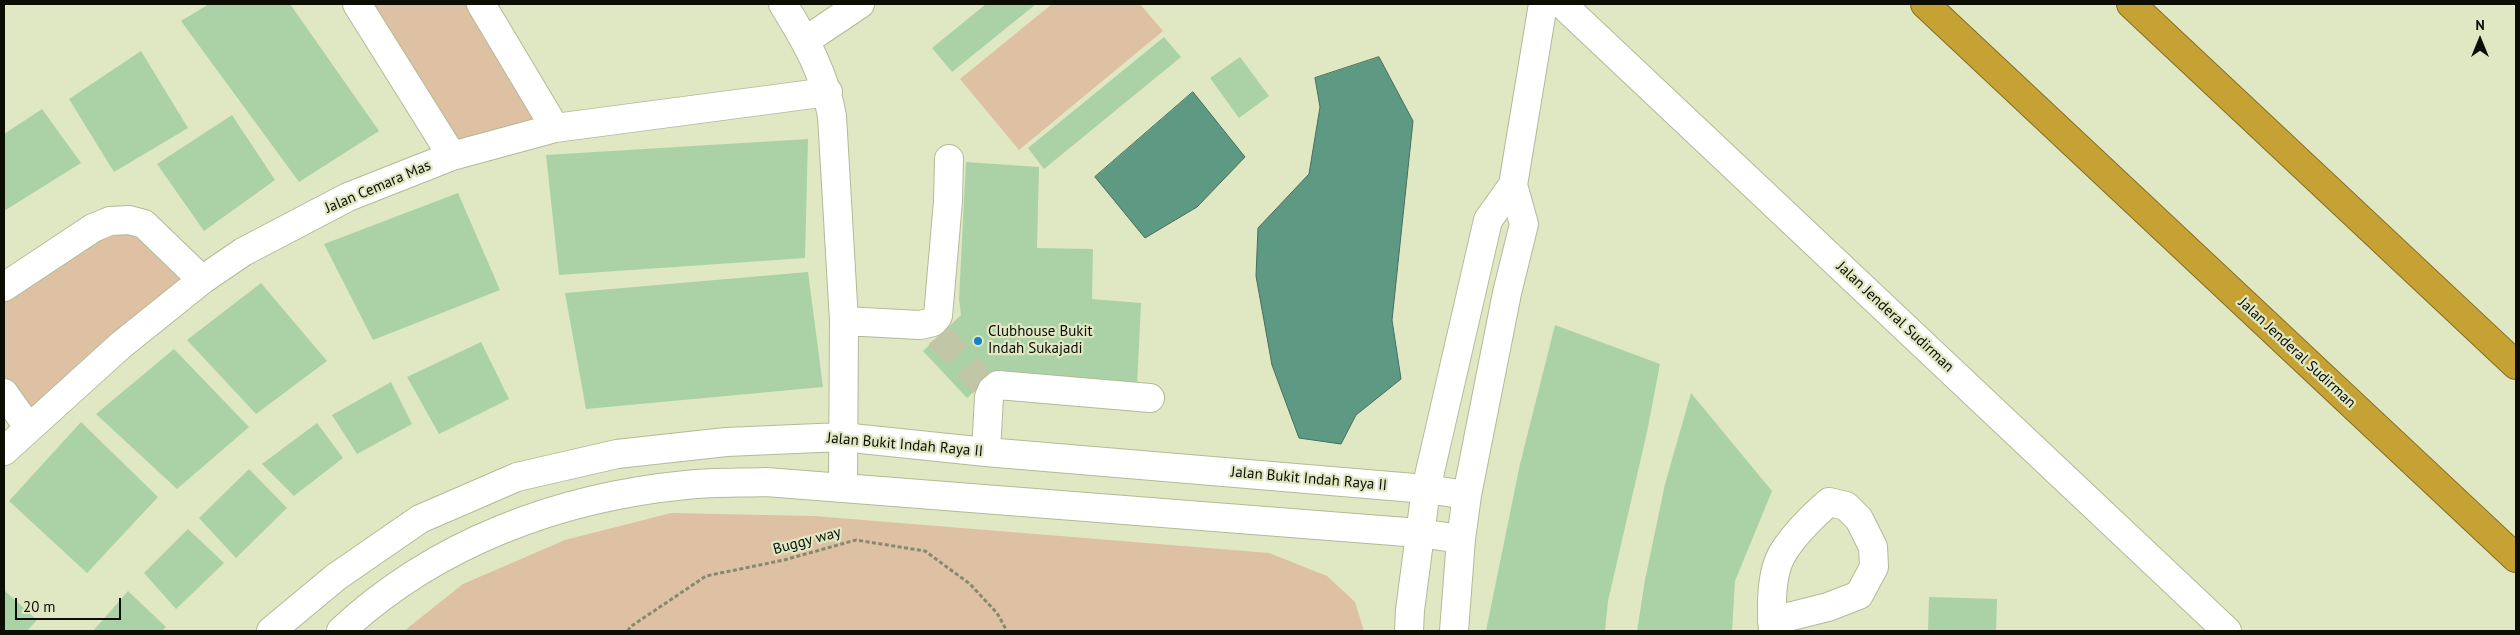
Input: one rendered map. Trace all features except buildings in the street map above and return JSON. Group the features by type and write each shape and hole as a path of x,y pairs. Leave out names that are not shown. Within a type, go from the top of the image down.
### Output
{"highway":[{"name":"Jalan Jenderal Sudirman","path":"1926,4 2516,558"},
{"path":"2131,4 2516,365"}],"street":[{"path":"357,4 452,156"},
{"path":"481,4 555,128"},
{"path":"783,4 820,69 828,92 832,116 844,321 843,488"},
{"path":"805,41 860,4"},
{"path":"1454,631 1461,539 1467,495 1507,293 1524,224 1513,185 1543,4"},
{"name":"Jalan Jenderal Sudirman","path":"1562,4 2227,631"},
{"name":"Jalan Cemara Mas","path":"4,451 28,427 121,345 202,280 244,252 348,197 452,156 555,128 828,92"},
{"path":"844,321 934,330 934,322 938,316 948,201 949,159"},
{"path":"1409,631 1419,533 1426,489 1488,220 1513,185"},
{"path":"4,287 93,228 110,221 129,220 144,224 202,280"},
{"path":"986,452 988,387 1004,384 1150,398"},
{"path":"4,393 28,427"},
{"name":"Jalan Bukit Indah Raya II","path":"271,631 336,577 420,519 517,477 617,454 726,442 842,437 986,452 1426,489 1467,495"},
{"path":"341,631 357,616 431,563 505,526 581,502 686,485 766,482 1419,533 1461,539"},
{"path":"1829,502 1846,506 1859,519 1873,547 1874,567 1859,595 1773,626 1774,580 1784,552 1829,502"}],"path":[{"name":"Buggy way","path":"628,631 630,627 706,576 784,560 856,540 925,551 970,584 997,613 1007,631"}],"shaded area":[{"path":"357,4 481,4 555,128 452,156"},
{"path":"1052,4 1140,4 1163,31 1019,150 960,79"},
{"path":"1379,57 1413,121 1392,320 1401,379 1356,415 1341,444 1299,438 1272,365 1256,276 1258,228 1309,174 1320,107 1315,78"},
{"path":"1193,92 1245,157 1197,207 1145,238 1095,177"},
{"path":"110,223 163,225 196,272 30,424 4,389 4,289"},
{"path":"671,513 814,516 1269,553 1327,576 1355,602 1364,631 404,631 463,584 565,540"}],"tunnel":[{"path":"939,335 983,384"}],"place":[{"name":"Clubhouse Bukit Indah Sukajadi","path":"978,341"}]}
